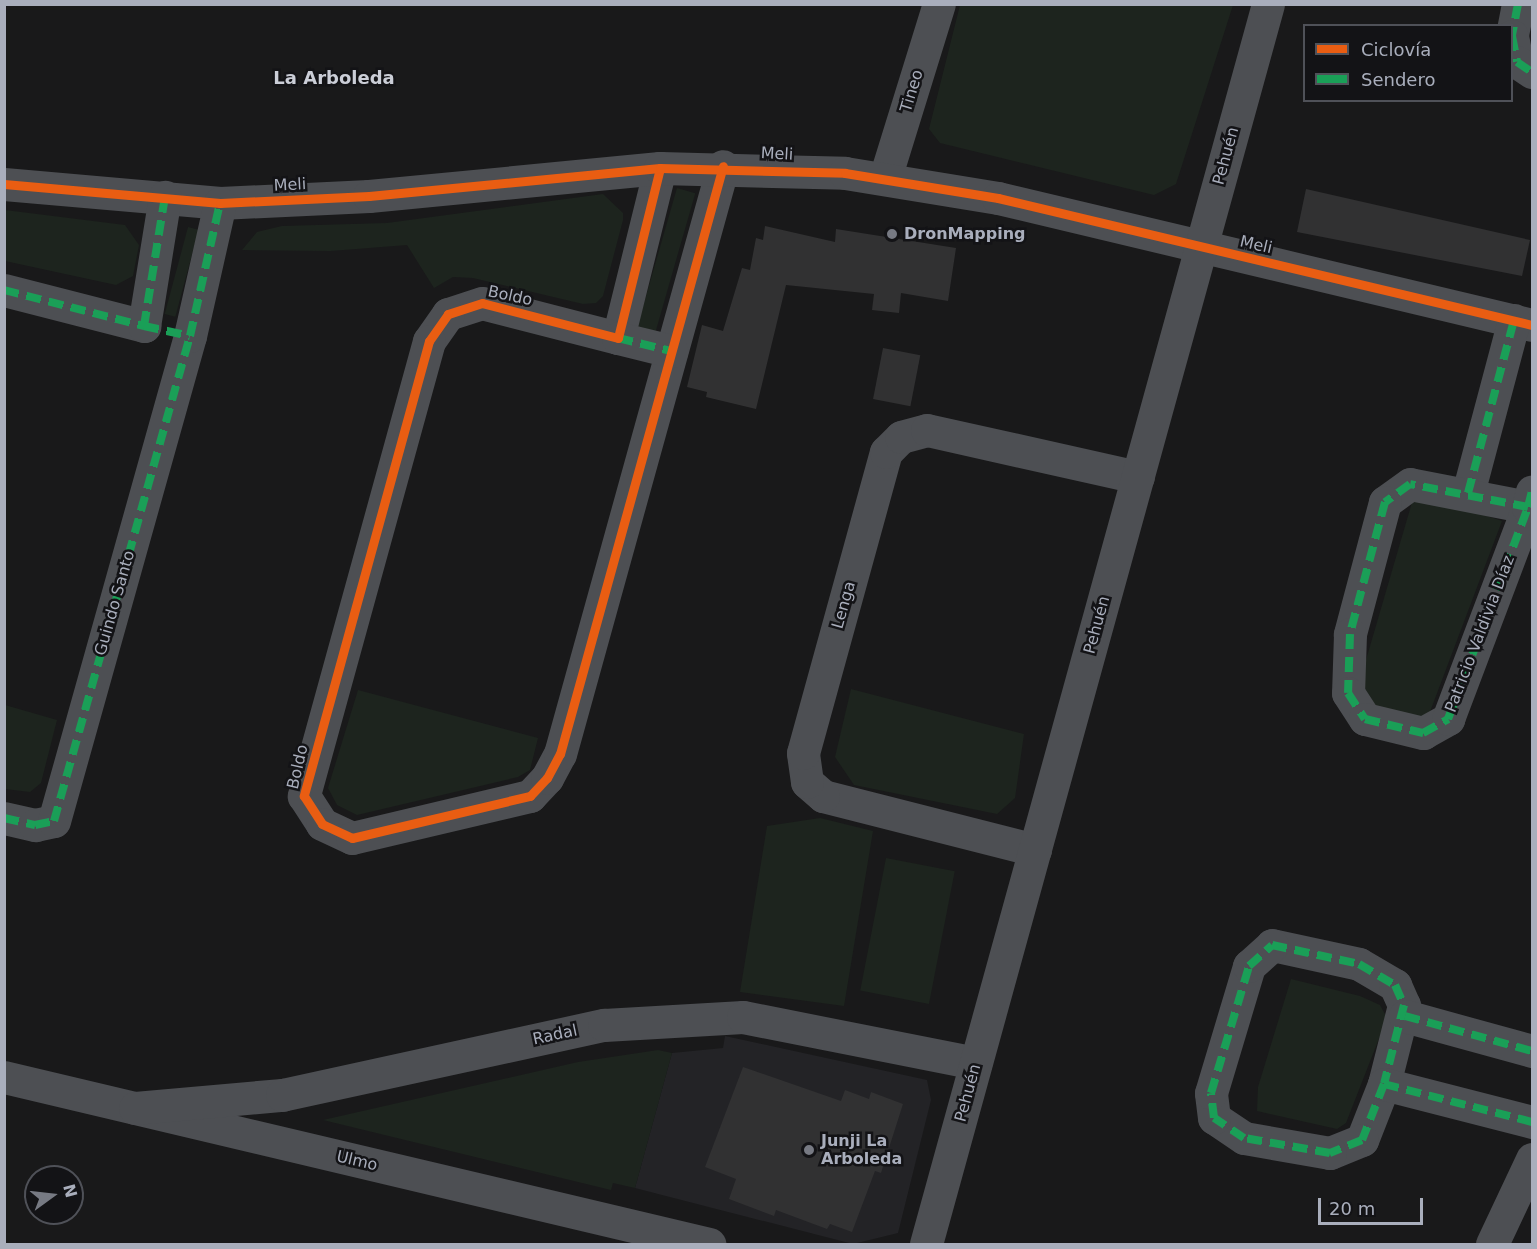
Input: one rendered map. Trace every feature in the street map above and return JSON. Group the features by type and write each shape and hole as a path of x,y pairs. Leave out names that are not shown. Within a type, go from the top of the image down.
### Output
{"street":[{"name":"Tineo","path":"885,178 939,4"},
{"name":"Pehuén","path":"926,1245 1268,4"},
{"path":"1513,31 1518,4"},
{"path":"1513,41 1517,62 1533,72"},
{"name":"Meli","path":"4,184 220,203 369,196 660,168 723,166 885,178 998,198 1201,248 1523,322"},
{"name":"Boldo","path":"671,351 482,303 448,314 429,341 304,796 322,824 352,838 530,796 547,778 560,754 723,166"},
{"path":"618,338 660,168"},
{"path":"144,326 165,197"},
{"name":"Guindo Santo","path":"4,818 34,825 54,820 190,336 220,203"},
{"path":"4,290 190,336"},
{"path":"1468,493 1523,322"},
{"name":"Lenga","path":"1035,850 823,796 807,782 803,753 886,452 901,436 927,430 1137,477"},
{"name":"Patricio Valdivia Díaz","path":"1410,484 1530,499 1448,718 1423,733 1365,719 1348,693 1350,634 1385,502 1410,484"},
{"path":"1272,945 1359,964 1395,985 1405,1016 1384,1084 1362,1140 1330,1153 1244,1138 1214,1118 1211,1093 1250,966 1272,945"},
{"path":"1405,1016 1533,1051"},
{"name":"Radal","path":"135,1108 282,1095 604,1025 711,1018 778,1022 976,1063"},
{"name":"Ulmo","path":"4,1077 710,1245"},
{"path":"1384,1084 1533,1122"},
{"path":"1492,1245 1533,1159"}],"shaded area":[{"path":"960,5 1233,5 1176,184 1154,195 940,143 929,129"},
{"path":"677,188 695,193 654,338 635,333"},
{"path":"603,194 623,213 623,220 603,296 596,303 583,304 473,278 453,277 434,288 407,245 331,251 242,250 257,232 282,226 387,223"},
{"path":"5,210 125,225 139,245 133,276 116,285 5,261"},
{"path":"188,227 199,230 175,317 165,314"},
{"path":"1415,492 1502,521 1428,717 1372,711 1361,677"},
{"path":"851,689 1024,734 1015,798 997,814 854,785 835,757"},
{"path":"358,690 538,738 530,770 518,777 357,815 337,805 328,788"},
{"path":"5,705 57,720 41,783 30,792 5,789"},
{"path":"820,818 873,831 844,1006 740,992 767,826"},
{"path":"886,858 955,871 929,1004 860,991"},
{"path":"1291,979 1360,996 1380,1005 1387,1018 1346,1123 1337,1129 1257,1111 1258,1087"},
{"name":"Junji La Arboleda","path":"725,1036 927,1080 931,1100 898,1233 853,1244 635,1188 672,1053 723,1048"},
{"path":"658,1050 672,1053 635,1188 613,1183 611,1190 323,1120 578,1062"}],"building":[{"path":"1306,189 1530,240 1522,276 1297,232"},
{"path":"765,226 835,242 836,229 956,248 948,301 901,293 899,313 872,310 874,294 786,285 756,409 706,397 707,392 687,387 702,325 723,331 742,268 750,270 756,238 763,240"},
{"path":"883,348 920,355 910,406 873,399"},
{"path":"743,1067 841,1101 845,1090 869,1099 871,1092 903,1104 881,1173 875,1171 852,1232 830,1224 827,1229 776,1210 774,1216 729,1199 736,1179 705,1167"}],"marked path":[{"path":"1513,31 1518,4"},
{"path":"1513,41 1517,62 1532,72"},
{"path":"4,290 144,326 165,197"},
{"path":"4,818 35,825 54,821 190,336 220,203"},
{"path":"1468,493 1514,320"},
{"path":"144,326 190,336"},
{"path":"618,338 671,351"},
{"path":"1528,507 1410,484 1385,502 1350,634 1348,693 1365,719 1423,733 1448,719 1528,507 1532,491"},
{"path":"1272,945 1359,964 1395,985 1404,1005 1384,1084 1362,1140 1330,1153 1244,1138 1214,1118 1211,1093 1249,966 1272,945"},
{"path":"1405,1016 1532,1051"},
{"path":"1384,1084 1532,1122"}],"cycle path":[{"path":"660,168 618,338 482,303 448,314 429,341 304,796 322,824 352,838 530,796 547,778 560,754 723,166"},
{"path":"4,184 220,203 369,196 660,168 845,173 998,198 1532,325"}],"place":[{"name":"DronMapping","path":"892,234"},
{"name":"Junji La Arboleda","path":"809,1150"}],"district":[{"name":"La Arboleda","path":"334,78"}]}
